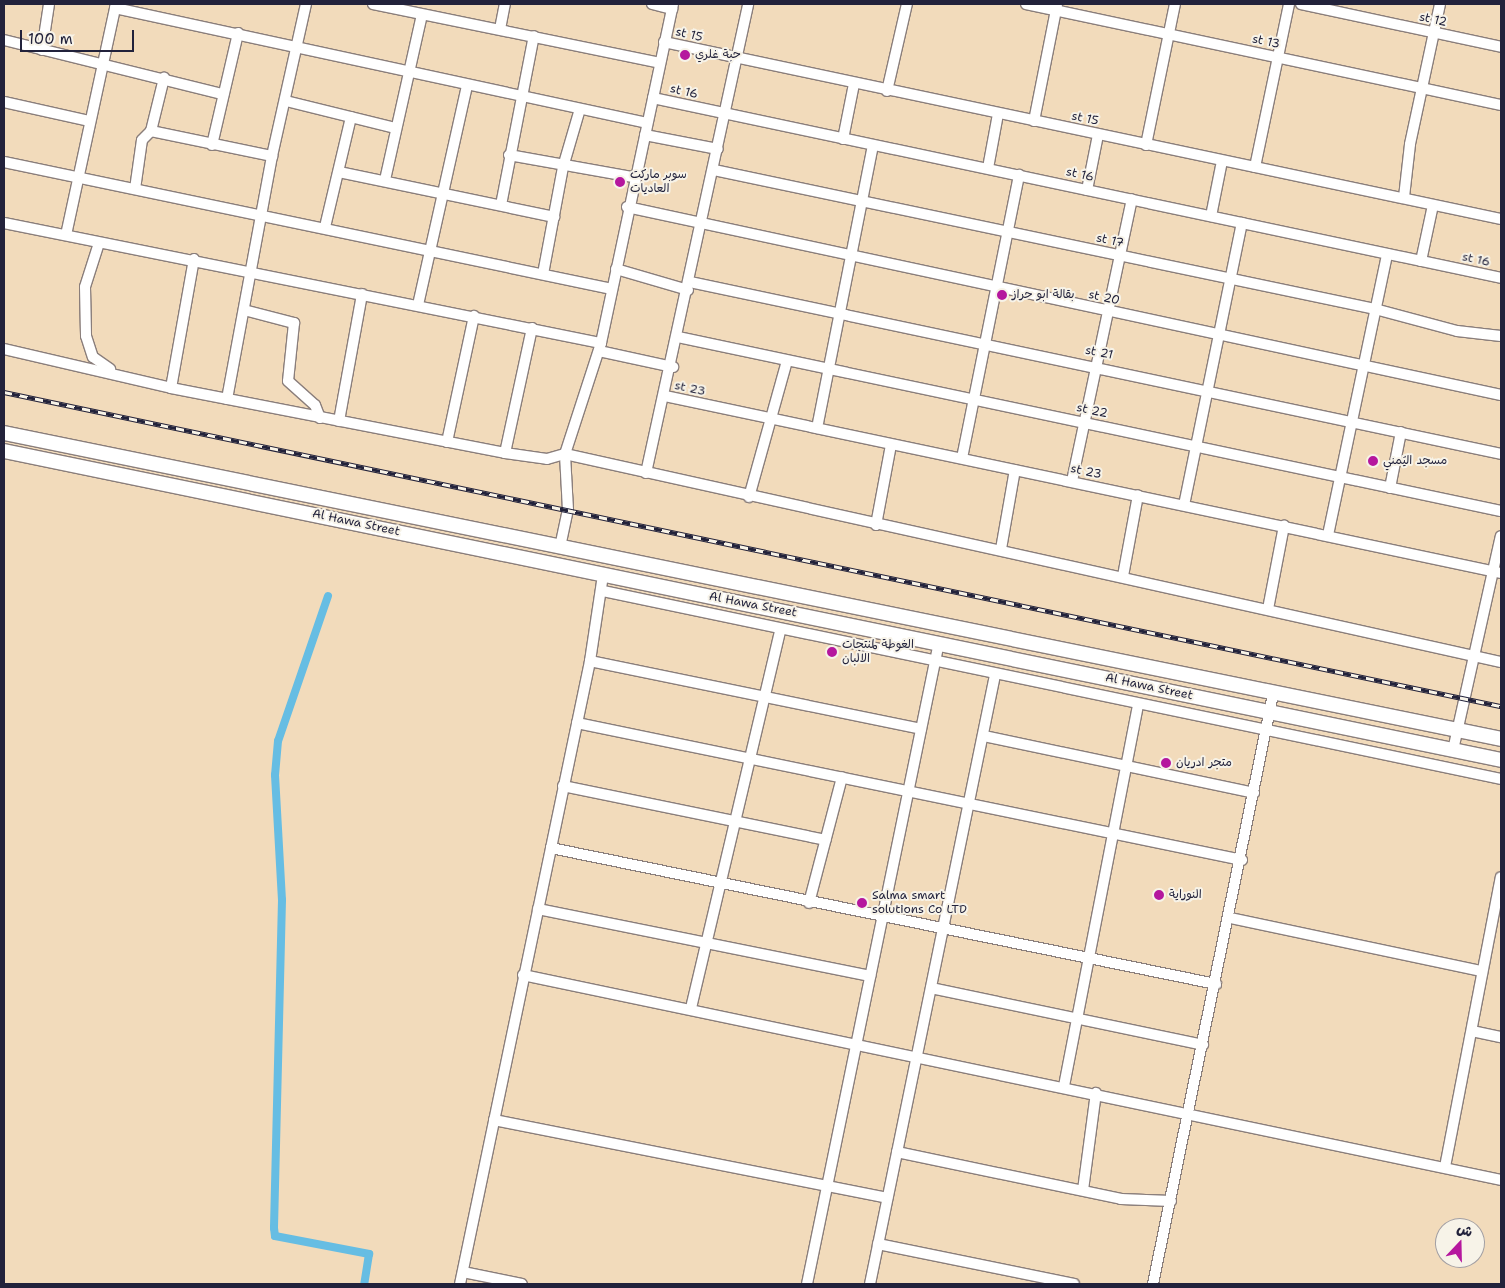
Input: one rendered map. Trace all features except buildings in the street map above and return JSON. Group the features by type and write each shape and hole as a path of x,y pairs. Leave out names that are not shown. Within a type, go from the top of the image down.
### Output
{"highway":[{"name":"Al Hawa Street","path":"4,433 1501,739"},
{"name":"Al Hawa Street","path":"4,451 603,575 939,642 1501,760"}],"street":[{"path":"42,50 49,4"},
{"path":"227,399 272,156 286,101 306,4"},
{"path":"373,4 660,63"},
{"path":"500,29 505,4"},
{"path":"560,547 568,510 565,454 600,347 633,176 645,135 672,6 652,4"},
{"path":"646,473 666,396 748,4"},
{"path":"887,91 907,4"},
{"name":"st 13","path":"1026,4 1057,7 1169,35 1501,105"},
{"path":"1146,145 1175,4"},
{"path":"1254,168 1289,4"},
{"name":"st 12","path":"1301,4 1501,47"},
{"path":"1404,198 1422,87 1440,4"},
{"path":"66,235 76,176 116,6 238,33 296,49 410,71 647,123"},
{"path":"1034,121 1057,7"},
{"path":"385,180 395,128 422,15"},
{"path":"212,145 238,33"},
{"path":"501,205 509,155 534,36"},
{"path":"4,40 223,94"},
{"name":"st 15","path":"664,42 887,91 1501,219"},
{"path":"135,189 142,140 152,131 164,78"},
{"path":"842,139 854,84"},
{"path":"418,305 467,85"},
{"name":"st 16","path":"653,98 1501,278"},
{"path":"286,101 395,128"},
{"path":"4,102 90,121"},
{"path":"543,274 564,164 580,109"},
{"path":"988,168 998,114"},
{"path":"326,227 351,117"},
{"path":"152,131 272,156"},
{"path":"645,135 718,149"},
{"path":"1087,190 1098,135"},
{"path":"817,428 873,145"},
{"path":"509,155 633,176"},
{"path":"1211,216 1222,161"},
{"path":"4,162 326,227 612,289"},
{"name":"st 17","path":"714,170 1375,309 1457,331 1501,336"},
{"path":"339,172 385,180 554,217"},
{"path":"962,458 983,346 1019,175"},
{"path":"1072,481 1132,199"},
{"path":"1421,261 1433,205"},
{"name":"st 20","path":"628,207 702,226 850,258 1365,364 1501,395"},
{"path":"4,223 251,270 532,328 672,367"},
{"path":"1184,505 1242,223"},
{"path":"99,242 85,287 86,336 93,357 120,375"},
{"path":"1328,535 1387,254"},
{"path":"171,388 194,259"},
{"name":"st 21","path":"616,269 689,286 840,314 983,346 1097,365 1501,454"},
{"path":"338,422 362,294"},
{"path":"244,310 294,323 288,381 315,405 320,418"},
{"path":"447,442 474,316"},
{"path":"505,453 532,328"},
{"name":"st 22","path":"678,337 1085,422 1501,512"},
{"path":"4,349 171,388 338,422 547,459 565,454 749,497 876,525 1001,549 1501,662"},
{"path":"749,497 774,420 787,361"},
{"name":"st 23","path":"666,396 1498,572"},
{"path":"1390,488 1401,432"},
{"path":"876,525 891,445"},
{"path":"1001,549 1015,470"},
{"path":"1123,576 1138,495"},
{"path":"1268,609 1284,526"},
{"path":"1453,750 1498,572 1501,536"},
{"path":"460,1284 590,661 603,591 603,575"},
{"path":"603,591 780,631 1501,779"},
{"path":"692,1008 780,631"},
{"path":"807,1284 939,642"},
{"path":"590,661 764,700 921,729"},
{"path":"870,1284 995,675"},
{"path":"1153,1284 1242,860 1266,731 1272,713 1274,694"},
{"path":"1064,1086 1138,705"},
{"path":"577,722 1242,860"},
{"path":"984,736 1254,793"},
{"path":"809,903 842,777"},
{"path":"563,786 826,840"},
{"path":"551,848 882,918 1090,955 1216,984"},
{"path":"1445,1168 1501,877"},
{"path":"538,909 870,976"},
{"path":"1230,918 1482,971"},
{"path":"523,975 692,1008 1501,1180"},
{"path":"931,988 1203,1045"},
{"path":"1472,1031 1501,1037"},
{"path":"1082,1190 1096,1093"},
{"path":"494,1120 887,1198"},
{"path":"897,1152 1121,1199 1171,1201"},
{"path":"878,1244 1074,1284"},
{"path":"463,1272 522,1284"}],"waterway":[{"path":"328,596 278,741 275,775 282,900 274,1228 275,1236 369,1254 364,1284"}],"railway":[{"path":"4,392 1501,706"}],"place":[{"name":"حبة غلري","path":"685,55"},
{"name":"سوبر ماركت العاديات","path":"620,182"},
{"name":"بقالة ابو حراز","path":"1002,295"},
{"name":"مسجد اليُمني","path":"1373,461"},
{"name":"الغوطة لمنتجات الالبان","path":"832,652"},
{"name":"متجر ادريان","path":"1166,763"},
{"name":"النوراية","path":"1159,895"},
{"name":"Salma smart solutions Co LTD","path":"862,903"}]}
